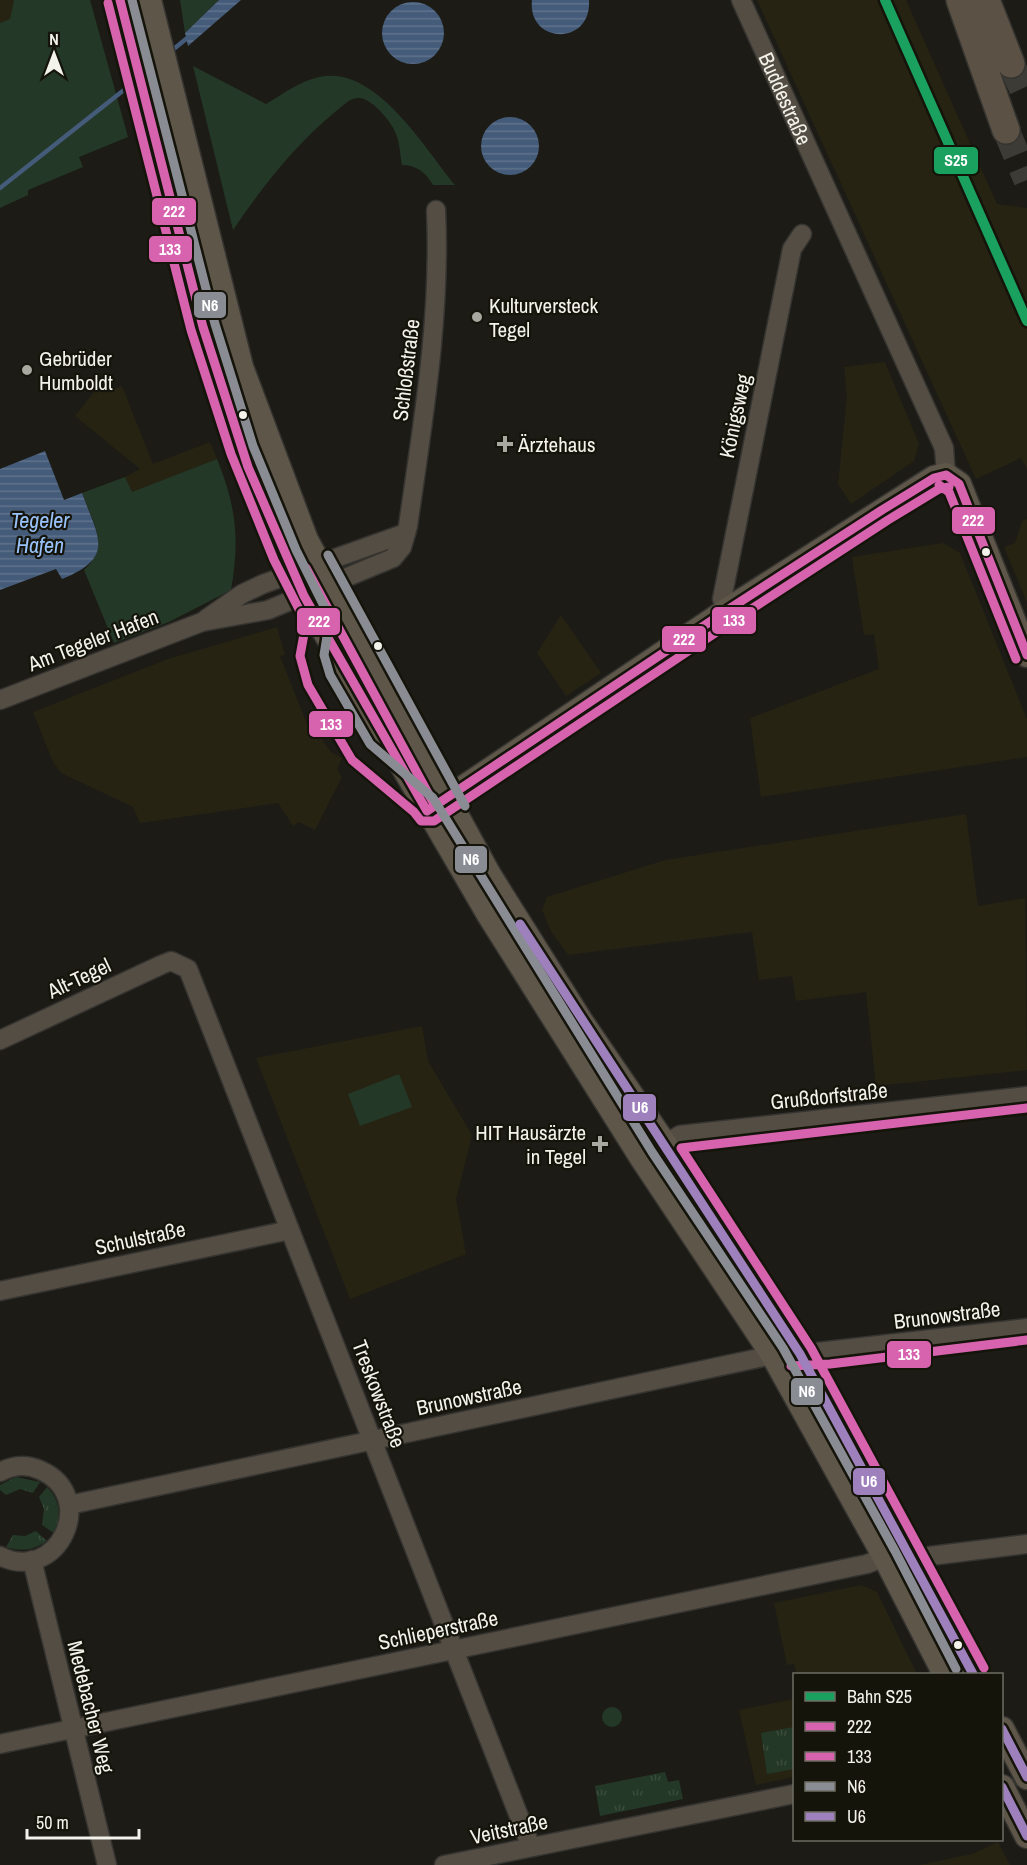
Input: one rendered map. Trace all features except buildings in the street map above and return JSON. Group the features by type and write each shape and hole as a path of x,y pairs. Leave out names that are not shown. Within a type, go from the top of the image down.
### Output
{"highway":[{"path":"945,0 999,68"},
{"path":"960,0 999,68"},
{"path":"986,0 997,27"},
{"path":"991,0 997,27 1006,130"}],"main road":[{"path":"120,0 203,327 248,467 292,573 304,596 437,805 642,1158 773,1355 885,1557 944,1673"},
{"path":"149,0 241,367 280,477 318,564 331,585 437,805 486,869 568,1001 664,1143 800,1354 915,1562 972,1673"},
{"path":"437,805 729,609 934,478 946,475 959,484 1027,655"},
{"path":"773,1355 800,1354"},
{"path":"1003,1730 1027,1777"},
{"path":"1003,1789 1027,1836"}],"street":[{"name":"Buddestraße","path":"741,0 944,448 946,475"},
{"name":"Schloßstraße","path":"331,585 393,558 402,547 406,533 432,351 439,265 436,210"},
{"name":"Königsweg","path":"729,609 722,598 734,532 792,249 802,234"},
{"path":"292,573 406,533"},
{"name":"Am Tegeler Hafen","path":"202,622 242,594 292,573"},
{"name":"Am Tegeler Hafen","path":"0,700 202,622 268,610 331,585"},
{"name":"Alt-Tegel","path":"0,1040 161,964 171,961 179,963"},
{"name":"Treskowstraße","path":"179,963 188,969 531,1847"},
{"name":"Grußdorfstraße","path":"642,1158 680,1135 1027,1096"},
{"name":"Schulstraße","path":"0,1291 290,1230"},
{"name":"Brunowstraße","path":"800,1354 1027,1328"},
{"name":"Brunowstraße","path":"69,1504 773,1355"},
{"path":"0,1556 13,1561 32,1560 52,1550 64,1536 68,1526 69,1504 57,1481 42,1471 23,1466 1,1468"},
{"path":"915,1562 930,1556 1027,1544"},
{"name":"Schlieperstraße","path":"0,1744 867,1564 885,1557"},
{"name":"Medebacher Weg","path":"32,1560 107,1865"},
{"name":"Veitstraße","path":"444,1865 793,1794"}],"shaded area":[{"path":"0,0 14,0 10,20 0,23"},
{"path":"757,0 906,0 997,204 1027,208 1027,469 1021,458 976,479"},
{"path":"885,362 919,444 914,461 851,504 838,484 847,396 844,367"},
{"path":"107,376 112,390 122,386 153,464 210,442 217,459 131,493 125,477 140,469 75,416"},
{"path":"1027,519 1027,603 1004,547 1015,543 1022,521"},
{"path":"943,543 960,553 1027,719 1027,757 761,797 750,718 879,669 874,634 864,635 852,557"},
{"path":"561,615 601,673 566,696 537,653"},
{"path":"277,627 285,655 280,656 309,729 318,740 321,738 331,752 342,758 337,770 342,777 315,830 299,822 293,826 278,803 140,823 133,807 61,773 53,762 33,712 168,659"},
{"path":"966,814 978,906 1025,898 1027,1070 876,1086 866,992 796,1001 792,976 759,980 752,932 568,955 551,931 542,910 547,897 665,860"},
{"path":"422,1026 428,1061 472,1135 456,1199 466,1254 350,1299 256,1058"},
{"path":"861,1585 877,1592 917,1673 797,1673 794,1664 787,1665 774,1603"},
{"path":"793,1699 793,1777 756,1785 739,1710"},
{"path":"998,1842 1010,1865 919,1865 972,1854"}],"green space":[{"path":"14,0 90,0 128,137 79,157 83,167 28,190 28,195 0,208 0,23 10,19"},
{"path":"180,0 219,0 185,33"},
{"path":"193,66 266,104 298,85 319,77 340,76 360,83 378,95 396,112 455,185 433,185 421,170 402,165 397,138 390,123 369,101 355,98 320,125 293,153 268,182 233,230"},
{"path":"158,81 181,184 178,182 154,82"},
{"path":"192,224 244,411 297,544 293,546 262,467 222,348 189,226"},
{"path":"217,459 232,508 236,539 231,590 169,622 114,643 84,570 92,561 98,542 94,523 82,493 125,477 132,492"},
{"path":"399,1074 412,1107 360,1126 348,1094"},
{"path":"16,1477 40,1482 33,1493 20,1489 6,1495 0,1490 0,1485"},
{"path":"47,1487 55,1497 59,1515 54,1533 42,1525 44,1509 39,1497"},
{"path":"36,1531 47,1541 28,1549 6,1547 13,1535 25,1536"},
{"path":"612,1707 619,1710 622,1717 619,1724 612,1727 605,1724 602,1717 605,1710"},
{"path":"793,1727 793,1769 767,1774 761,1733"},
{"path":"665,1772 668,1782 679,1780 683,1799 600,1816 595,1786"}],"water":[{"path":"219,0 241,0 188,46 185,33"},
{"path":"532,0 589,0 587,15 581,26 571,32 560,34 549,32 539,25 533,15"},
{"path":"413,2 435,11 444,33 435,55 413,64 391,55 382,33 391,11"},
{"path":"510,117 521,119 534,130 539,146 537,157 526,170 510,175 499,173 486,162 481,146 483,135 494,122"},
{"name":"Tegeler Hafen","path":"45,451 64,500 82,493 97,534 96,554 79,571 62,579 56,569 0,590 0,469"}],"waterway":[{"path":"170,52 186,39"},
{"path":"0,188 134,82"}],"tunnel":[{"path":"1011,64 1027,98"},
{"path":"1006,130 1027,180"}],"rail line":[{"name":"S25","path":"885,0 1027,321"}],"transit line":[{"name":"222","path":"120,0 203,327 248,467 304,596 427,811"},
{"name":"N6","path":"132,0 215,324 253,446 296,550 330,618 324,655 330,675 370,744 433,798 652,1152 783,1348 895,1551 956,1669"},
{"name":"133","path":"108,3 191,330 231,454 274,560 306,623 300,656 308,685 352,760 414,812 421,821 434,821 888,520 939,489 949,487"},
{"name":"222","path":"946,475 959,484 1027,655"},
{"name":"222","path":"427,811 729,609 882,510 934,478 946,475"},
{"name":"133","path":"939,485 949,492 1016,659"},
{"name":"N6","path":"328,555 465,806"},
{"name":"133","path":"306,568 435,806"},
{"name":"U6","path":"520,924 800,1354 972,1673"},
{"name":"133","path":"984,1668 811,1348 681,1148 1027,1108"},
{"name":"133","path":"791,1366 830,1364 1027,1340"},
{"name":"U6","path":"1003,1731 1027,1777"},
{"name":"U6","path":"1003,1789 1027,1836"}],"place":[{"name":"Kulturversteck Tegel","path":"477,317"},
{"name":"Gebrüder Humboldt","path":"27,370"},
{"name":"Ärztehaus","path":"505,444"},
{"name":"HIT Hausärzte in Tegel","path":"600,1144"}]}
